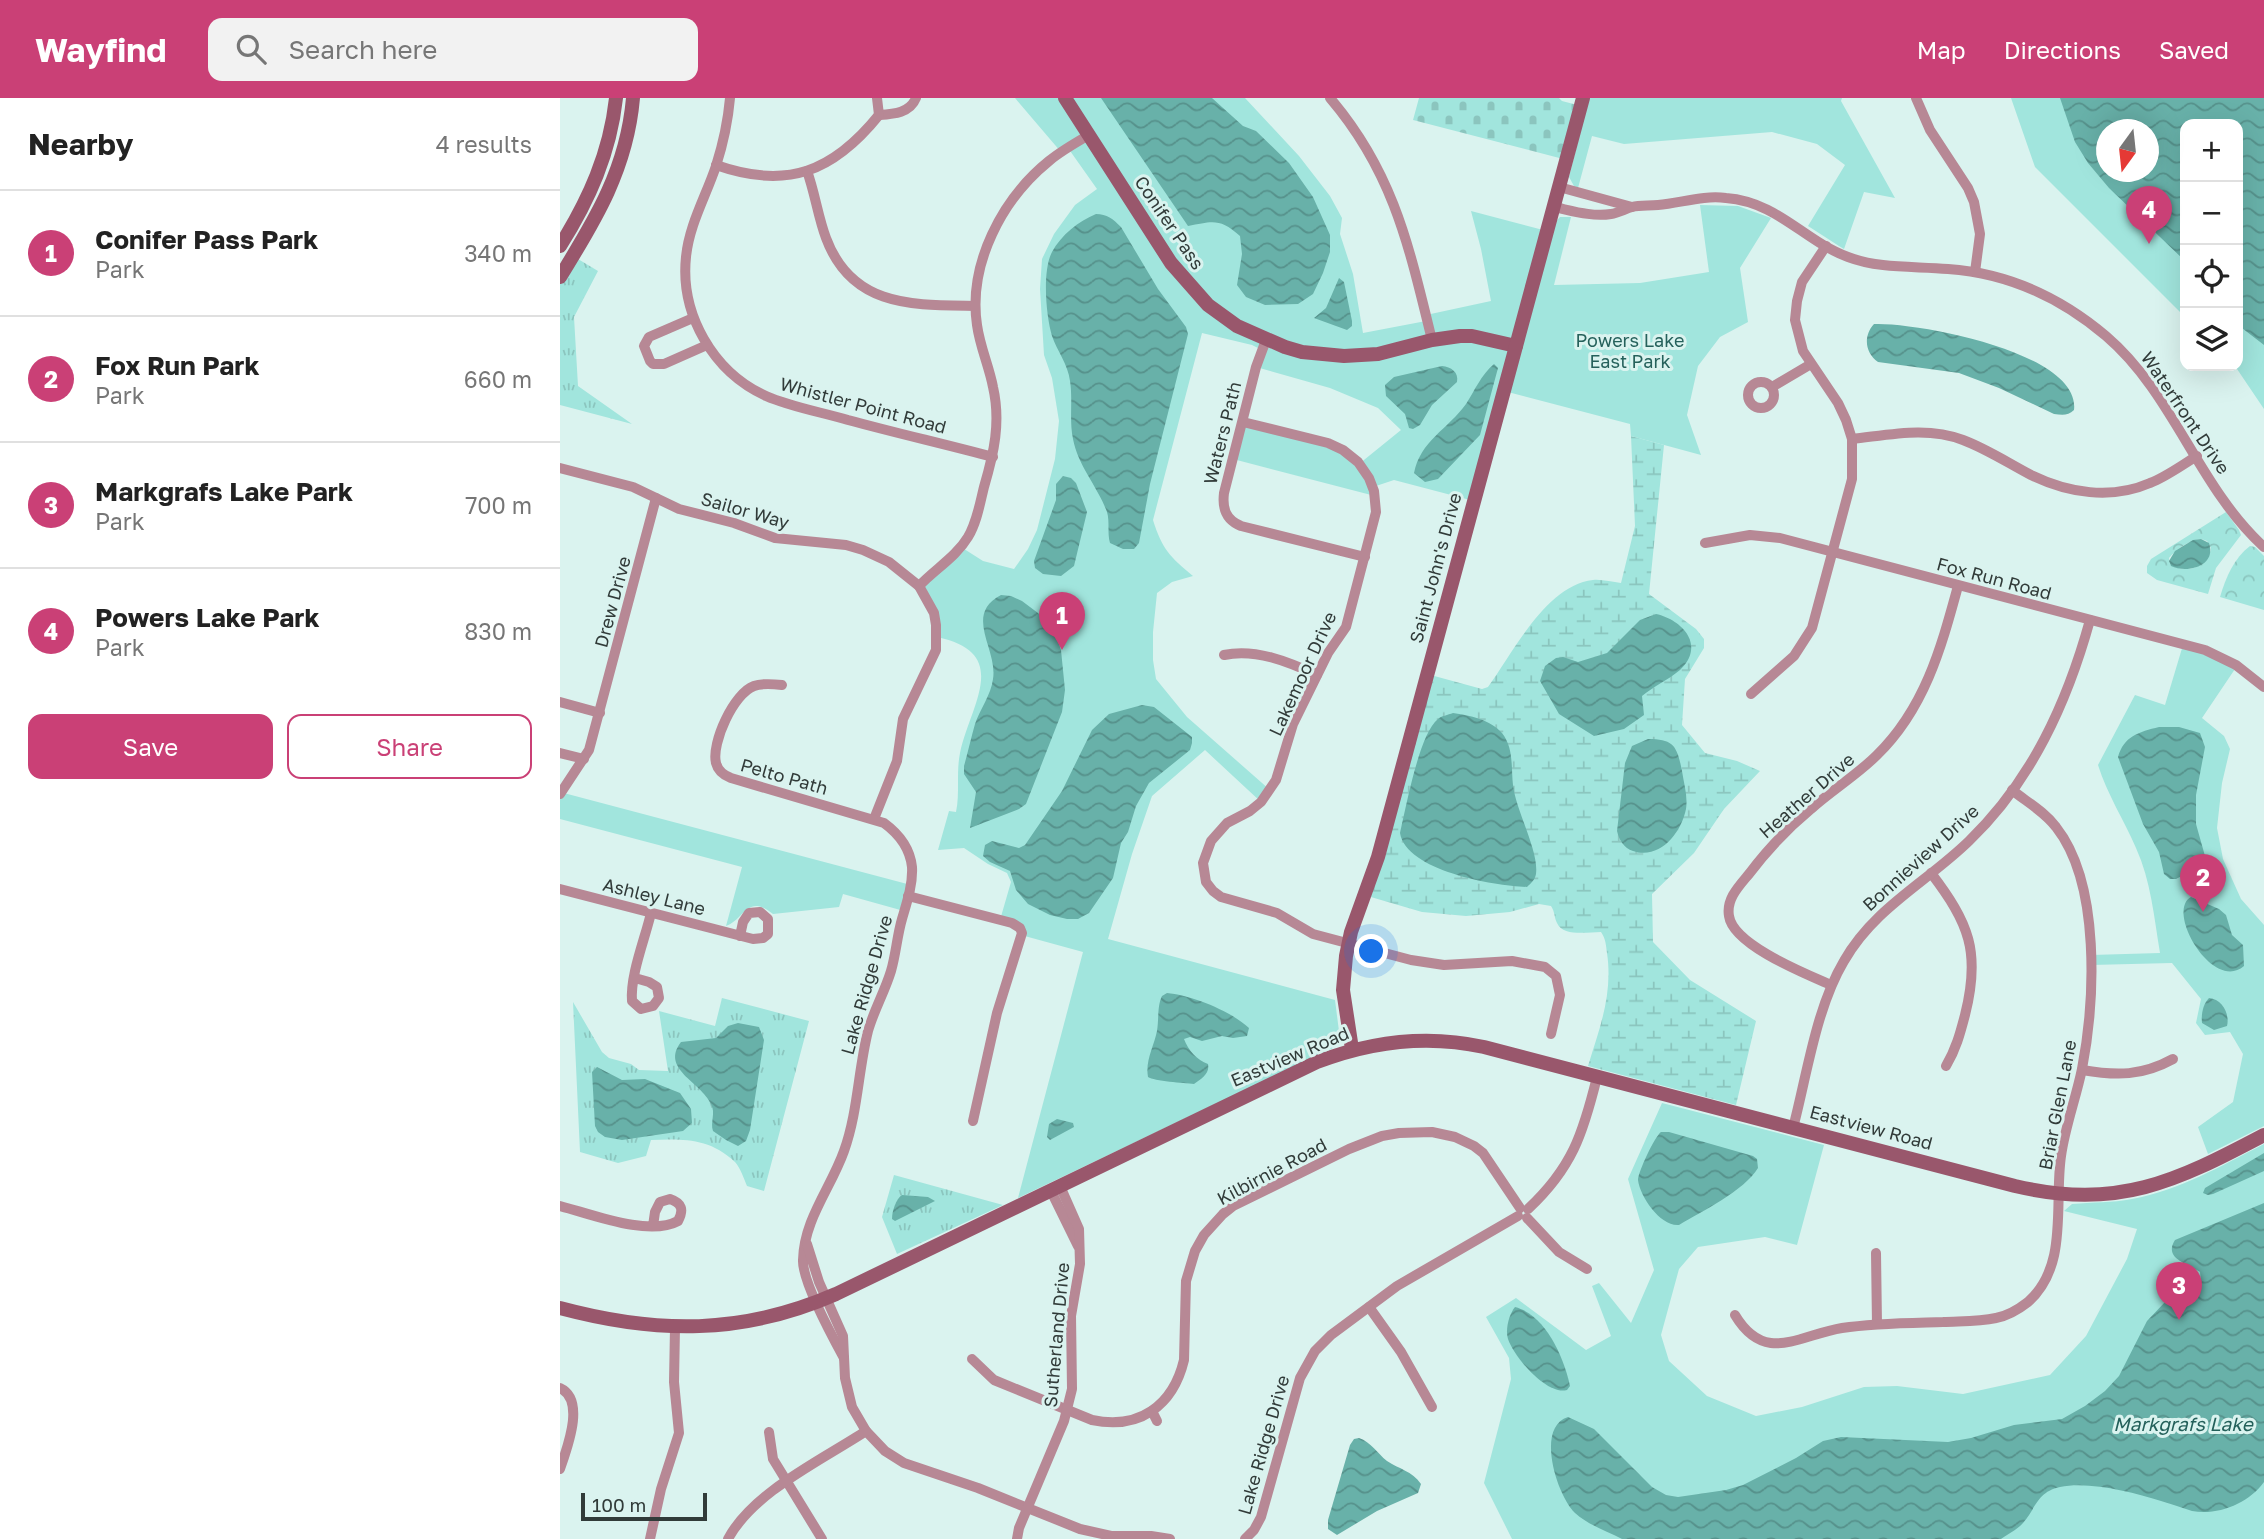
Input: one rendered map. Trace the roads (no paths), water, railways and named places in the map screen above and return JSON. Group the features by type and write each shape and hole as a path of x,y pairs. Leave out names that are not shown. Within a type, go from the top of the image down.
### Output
{"street":[{"path":"560,246 599,172 609,141 616,98"},
{"path":"560,276 605,202 624,152 633,98"},
{"name":"Whistler Point Road","path":"730,98 716,165 687,249 686,286 693,318 707,345 729,371 765,396 993,457"},
{"path":"877,98 879,115"},
{"path":"716,165 757,176 775,177 807,171 824,164 856,142 879,115 903,112 913,106 916,98"},
{"name":"Conifer Pass","path":"1065,98 1182,278 1224,318 1266,340 1302,352 1343,356 1396,351 1432,340 1472,336 1516,346"},
{"path":"1329,98 1365,146 1398,212 1432,340"},
{"name":"Saint John's Drive","path":"1352,1049 1343,990 1348,943 1378,857 1583,98"},
{"path":"1916,98 1930,130 1968,188 1974,202 1980,234 1975,272"},
{"path":"919,586 953,555 970,534 993,457 997,409 980,341 975,306 982,264 1001,215 1026,184 1047,162 1089,135"},
{"path":"807,171 831,250 840,264 862,286 875,294 903,303 975,306"},
{"name":"Waterfront Drive","path":"1559,187 1632,207"},
{"name":"Waterfront Drive","path":"1554,207 1592,214 1612,214 1632,207 1712,197 1742,200 1774,212 1846,257 1874,265 1975,272 2004,279 2044,295 2066,307 2105,336 2136,366 2236,514 2264,547"},
{"path":"1751,694 1780,670 1804,641 1817,612 1852,478 1852,439 1838,403 1811,364 1798,337 1796,320 1802,282 1826,246"},
{"path":"693,318 649,337 644,346 645,353 653,364 664,364 707,345"},
{"name":"Waters Path","path":"1266,340 1223,497 1228,517 1239,525 1365,557"},
{"path":"1772,387 1811,364"},
{"name":"Lakemoor Drive","path":"1242,422 1328,443 1343,450 1358,462 1370,481 1376,501 1374,522 1346,627 1331,648 1293,724 1280,771 1272,788 1255,807 1227,823 1215,835 1206,850 1203,872 1209,887 1221,897 1274,911 1310,932 1348,943"},
{"path":"1852,439 1908,432 1945,435 1980,448 2044,481 2082,492 2106,493 2132,489 2151,483 2197,456"},
{"name":"Sailor Way","path":"560,468 634,486 679,509 727,521 775,538 846,545 863,550 889,562 919,586 934,612 936,650 903,719 897,761 874,819"},
{"name":"Drew Drive","path":"560,794 589,750 656,498"},
{"name":"Fox Run Road","path":"1705,543 1750,535 1767,536 1833,552 2205,650 2237,666 2264,687"},
{"name":"Heather Drive","path":"1831,985 1779,961 1736,932 1729,915 1731,899 1783,834 1877,756 1902,726 1935,667 1958,586"},
{"name":"Bonnieview Drive","path":"1793,1128 1831,985 1843,961 1869,926 1894,901 1969,840 2012,790 2052,727 2077,668 2090,620"},
{"path":"1224,655 1249,652 1294,665 1317,675"},
{"name":"Pelto Path","path":"782,685 756,685 737,699 728,713 719,740 715,757 719,770 731,778 874,819 899,836 906,847 912,869 908,896"},
{"path":"560,702 600,713"},
{"path":"560,752 584,759"},
{"name":"Briar Glen Lane","path":"1735,1315 1744,1331 1753,1338 1777,1345 1838,1329 1877,1324 1980,1321 2011,1313 2039,1291 2052,1265 2055,1252 2063,1143 2082,1070 2091,1001 2091,960 2081,877 2067,842 2055,826 2012,790"},
{"path":"1931,873 1963,921 1973,960 1969,1001 1957,1048 1946,1066"},
{"name":"Ashley Lane","path":"560,889 740,936"},
{"path":"908,896 1012,923 1020,928 1021,938 996,1013 973,1121"},
{"name":"Lake Ridge Drive","path":"908,896 891,971 869,1029 850,1135 836,1170 815,1209 806,1240 803,1264 822,1300 844,1358 848,1393 858,1420 880,1447 904,1463 955,1479 1067,1525 1094,1533 1170,1539"},
{"path":"635,978 651,913"},
{"path":"1348,943 1429,963 1512,961 1545,967 1556,975 1560,995 1551,1034"},
{"name":"Eastview Road","path":"560,1308 618,1322 675,1328 741,1323 785,1313 822,1300 1305,1068 1352,1049 1398,1041 1450,1041 1484,1047 2001,1182 2058,1194 2101,1195 2161,1183 2189,1173 2264,1135"},
{"path":"2082,1070 2136,1073 2152,1070 2174,1059"},
{"name":"Lake Ridge Drive","path":"1247,1538 1262,1514 1298,1383 1306,1365 1324,1341 1424,1269 1523,1213 1549,1189 1570,1159 1583,1128 1597,1077"},
{"name":"Kilbirnie Road","path":"972,1359 994,1380 1092,1420 1114,1423 1155,1416 1181,1373 1185,1347 1186,1281 1192,1258 1204,1235 1233,1206 1381,1136 1417,1132 1444,1133 1474,1146 1492,1163 1523,1213 1559,1252 1587,1269"},
{"name":"Sutherland Drive","path":"1017,1539 1067,1411 1073,1374 1071,1316 1080,1250 1055,1189"},
{"path":"560,1206 613,1220 653,1226"},
{"path":"1876,1253 1877,1324"},
{"path":"1369,1307 1402,1352 1432,1407"},
{"path":"650,1539 659,1498 679,1433 674,1382 675,1328"},
{"path":"560,1388 570,1394 574,1406 569,1440 560,1469"},
{"path":"728,1539 753,1507 786,1482 866,1431"},
{"path":"769,1432 773,1459 822,1539"}],"water":[{"path":"1101,98 1212,98 1243,126 1256,131 1289,163 1313,197 1330,235 1330,252 1313,294 1298,304 1265,305 1246,297 1237,285 1242,254 1240,236 1216,222 1188,226"},
{"path":"2060,98 2264,98 2264,345 2243,329 2243,119 2180,119 2180,256 2104,182 2159,182 2159,119 2096,119 2096,173 2075,142"},
{"path":"1096,214 1110,217 1121,227 1188,334 1150,484 1139,543 1134,549 1123,549 1110,543 1107,512 1076,449 1072,432 1069,375 1052,336 1048,317 1046,282 1052,252 1071,229"},
{"path":"1339,278 1344,282 1352,321 1352,326 1347,330 1314,318 1326,308"},
{"path":"1874,324 1924,328 1957,335 1992,344 2025,357 2051,372 2069,390 2074,410 2062,415 2054,414 1959,373 1878,362 1870,354 1867,344 1868,334"},
{"path":"1494,364 1498,368 1480,435 1438,479 1425,482 1414,473 1422,452 1459,413"},
{"path":"1442,366 1454,371 1457,382 1432,405 1420,425 1409,428 1405,414 1386,396 1385,385 1394,377"},
{"path":"1063,476 1076,483 1087,512 1074,566 1061,576 1043,574 1035,568 1034,561 1056,500 1056,484"},
{"path":"2201,539 2209,543 2209,557 2205,562 2185,569 2171,566 2169,561 2175,551 2193,540"},
{"path":"1001,595 1022,601 1054,629 1061,650 1065,690 1062,712 1026,804 970,828 976,792 964,774 964,766 975,724 993,679 983,622 984,612 990,603"},
{"path":"1656,614 1682,628 1691,643 1691,652 1688,661 1680,670 1642,696 1644,715 1624,729 1594,736 1559,714 1540,681 1545,666 1556,658 1563,657 1578,662 1607,653 1640,620"},
{"path":"1142,705 1154,707 1192,737 1190,750 1149,783 1121,843 1113,878 1089,913 1078,919 1067,919 1050,915 1028,904 1016,890 1010,871 983,856 985,845 992,841 1019,848 1025,845 1062,791 1092,730 1109,714"},
{"path":"1453,713 1486,721 1497,728 1506,739 1515,795 1536,865 1535,878 1527,887 1474,879 1434,867 1406,846 1400,833 1414,772 1425,740 1438,719"},
{"path":"2159,727 2179,727 2200,733 2205,747 2196,795 2196,824 2205,856 2201,866 2176,879 2170,879 2164,874 2159,852 2143,824 2118,757 2124,744 2133,736"},
{"path":"1648,739 1664,740 1676,750 1682,771 1686,809 1674,836 1660,848 1643,853 1627,848 1617,831 1625,763 1632,746"},
{"path":"2191,897 2219,909 2226,915 2232,935 2243,945 2244,966 2232,971 2219,969 2196,947 2184,917 2185,905"},
{"path":"1167,993 1210,1005 1249,1028 1247,1036 1222,1036 1202,1041 1190,1037 1184,1039 1193,1054 1208,1064 1206,1073 1194,1084 1148,1077 1159,1004 1162,996"},
{"path":"2209,998 2218,1001 2224,1008 2227,1026 2214,1030 2202,1023 2203,1009"},
{"path":"738,1023 759,1027 764,1040 750,1130 746,1141 738,1146 713,1131 711,1104 684,1075 675,1060 681,1042 716,1038 728,1026"},
{"path":"597,1067 622,1080 645,1079 680,1093 691,1109 692,1123 683,1131 622,1140 605,1137 595,1126 592,1072"},
{"path":"1057,1119 1073,1123 1074,1127 1050,1140 1047,1137 1049,1124"},
{"path":"1661,1132 1753,1156 1757,1159 1758,1168 1743,1185 1722,1200 1679,1225 1672,1224 1652,1210 1638,1180 1647,1154"},
{"path":"2264,1153 2264,1171 2213,1194 2203,1193 2205,1188"},
{"path":"902,1195 928,1197 935,1201 895,1221 892,1219 894,1209"},
{"name":"Markgrafs Lake","path":"2264,1203 2264,1482 2241,1502 2222,1510 2192,1511 2124,1491 2084,1485 2052,1489 2038,1501 2021,1525 2001,1539 1622,1539 1575,1513 1556,1478 1552,1462 1553,1434 1558,1423 1568,1417 1594,1429 1652,1487 1666,1495 1678,1497 1743,1485 1823,1441 1841,1437 1948,1442 2014,1425 2062,1419 2105,1391 2119,1376 2147,1321 2165,1302 2201,1281 2200,1272 2174,1256 2172,1246 2175,1240"},
{"path":"1515,1307 1536,1319 1552,1339 1567,1375 1570,1386 1567,1390 1550,1387 1541,1381 1524,1365 1511,1347 1507,1331 1509,1318"},
{"path":"1359,1438 1387,1461 1414,1476 1421,1484 1418,1493 1377,1511 1337,1535 1328,1529 1328,1520 1350,1445 1354,1439"}],"place":[{"name":"Powers Lake Park","path":"2149,244"},
{"name":"Conifer Pass Park","path":"1062,650"},
{"name":"Fox Run Park","path":"2203,912"},
{"name":"Markgrafs Lake Park","path":"2179,1320"}],"park label":[{"name":"Powers Lake East Park","path":"1630,351"}]}
